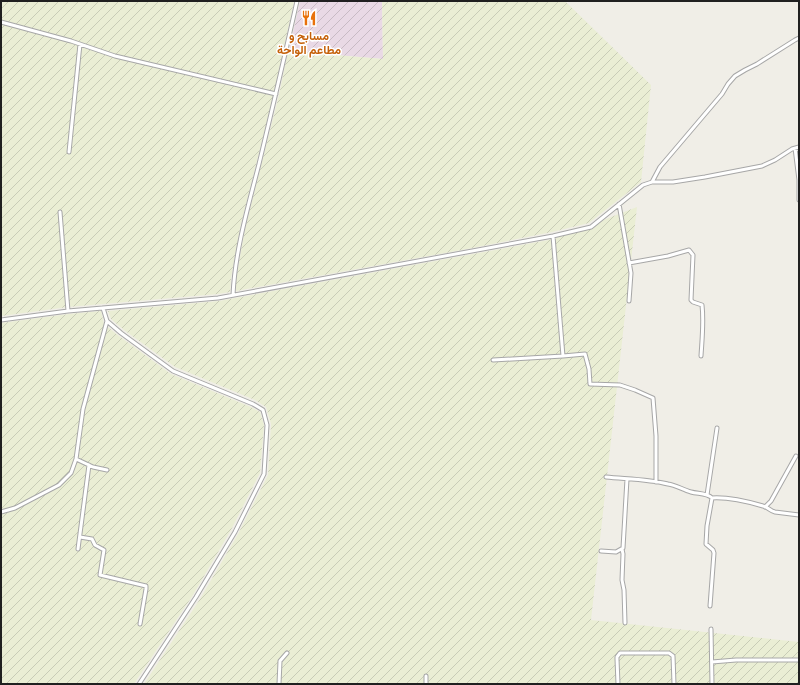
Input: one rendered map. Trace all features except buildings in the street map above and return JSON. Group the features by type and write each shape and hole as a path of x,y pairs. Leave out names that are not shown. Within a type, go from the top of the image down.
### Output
{"street":[{"path":"233,295 234,279 243,228 297,1"},
{"path":"1,22 80,44 115,56 276,94"},
{"path":"652,182 660,168 722,94 735,76 799,38"},
{"path":"69,152 80,44"},
{"path":"1,320 68,311 218,298 553,236 591,227 643,185 652,182 673,182 705,177 762,166 792,149 797,148 799,200"},
{"path":"619,204 631,278 629,301"},
{"path":"60,212 68,311"},
{"path":"553,236 564,356"},
{"path":"629,263 668,256 689,250 691,252 694,262 692,300 693,302 702,306 703,324 701,356"},
{"path":"1,512 15,508 59,486 72,473 76,459 83,409 107,321 104,308"},
{"path":"107,321 121,333 173,370 253,404 263,410 267,425 264,474 235,532 196,597 139,684"},
{"path":"492,360 585,354 589,369 590,384 620,385 653,398 656,436 656,482"},
{"path":"707,495 717,428"},
{"path":"765,507 771,501 796,456"},
{"path":"76,459 89,465 107,470"},
{"path":"78,549 89,465"},
{"path":"606,478 669,484 707,495 712,498 718,497 765,507 771,512 799,514"},
{"path":"625,623 624,590 622,580 622,549 627,479"},
{"path":"710,606 714,554 713,550 706,544 706,540 712,498"},
{"path":"80,537 92,539 96,545 104,550 100,576 146,586 140,624"},
{"path":"601,551 616,552 622,549"},
{"path":"711,629 712,684"},
{"path":"279,684 280,661 287,653"},
{"path":"618,684 617,657 620,653 669,653 673,656 674,684"},
{"path":"712,662 736,660 799,660"},
{"path":"426,676 426,684"}],"shaded area":[{"path":"300,1 382,1 383,59 289,51"}],"green space":[{"path":"1,1 294,1 274,93 240,228 230,292 68,307 1,316"},
{"path":"382,1 565,1 651,85 641,182 589,223 467,249 236,291 236,279 245,229 279,95 288,51 383,59"},
{"path":"637,207 591,620 799,642 799,684 144,684 200,599 238,534 268,475 271,424 266,407 255,400 175,367 124,330 111,319 108,311 219,301 554,239"},
{"path":"101,311 104,324 171,374 260,412 264,425 260,473 231,530 193,595 134,684 1,684 1,323"}],"place":[{"name":"مسابح و مطاعم الواحة","path":"309,18"}]}
